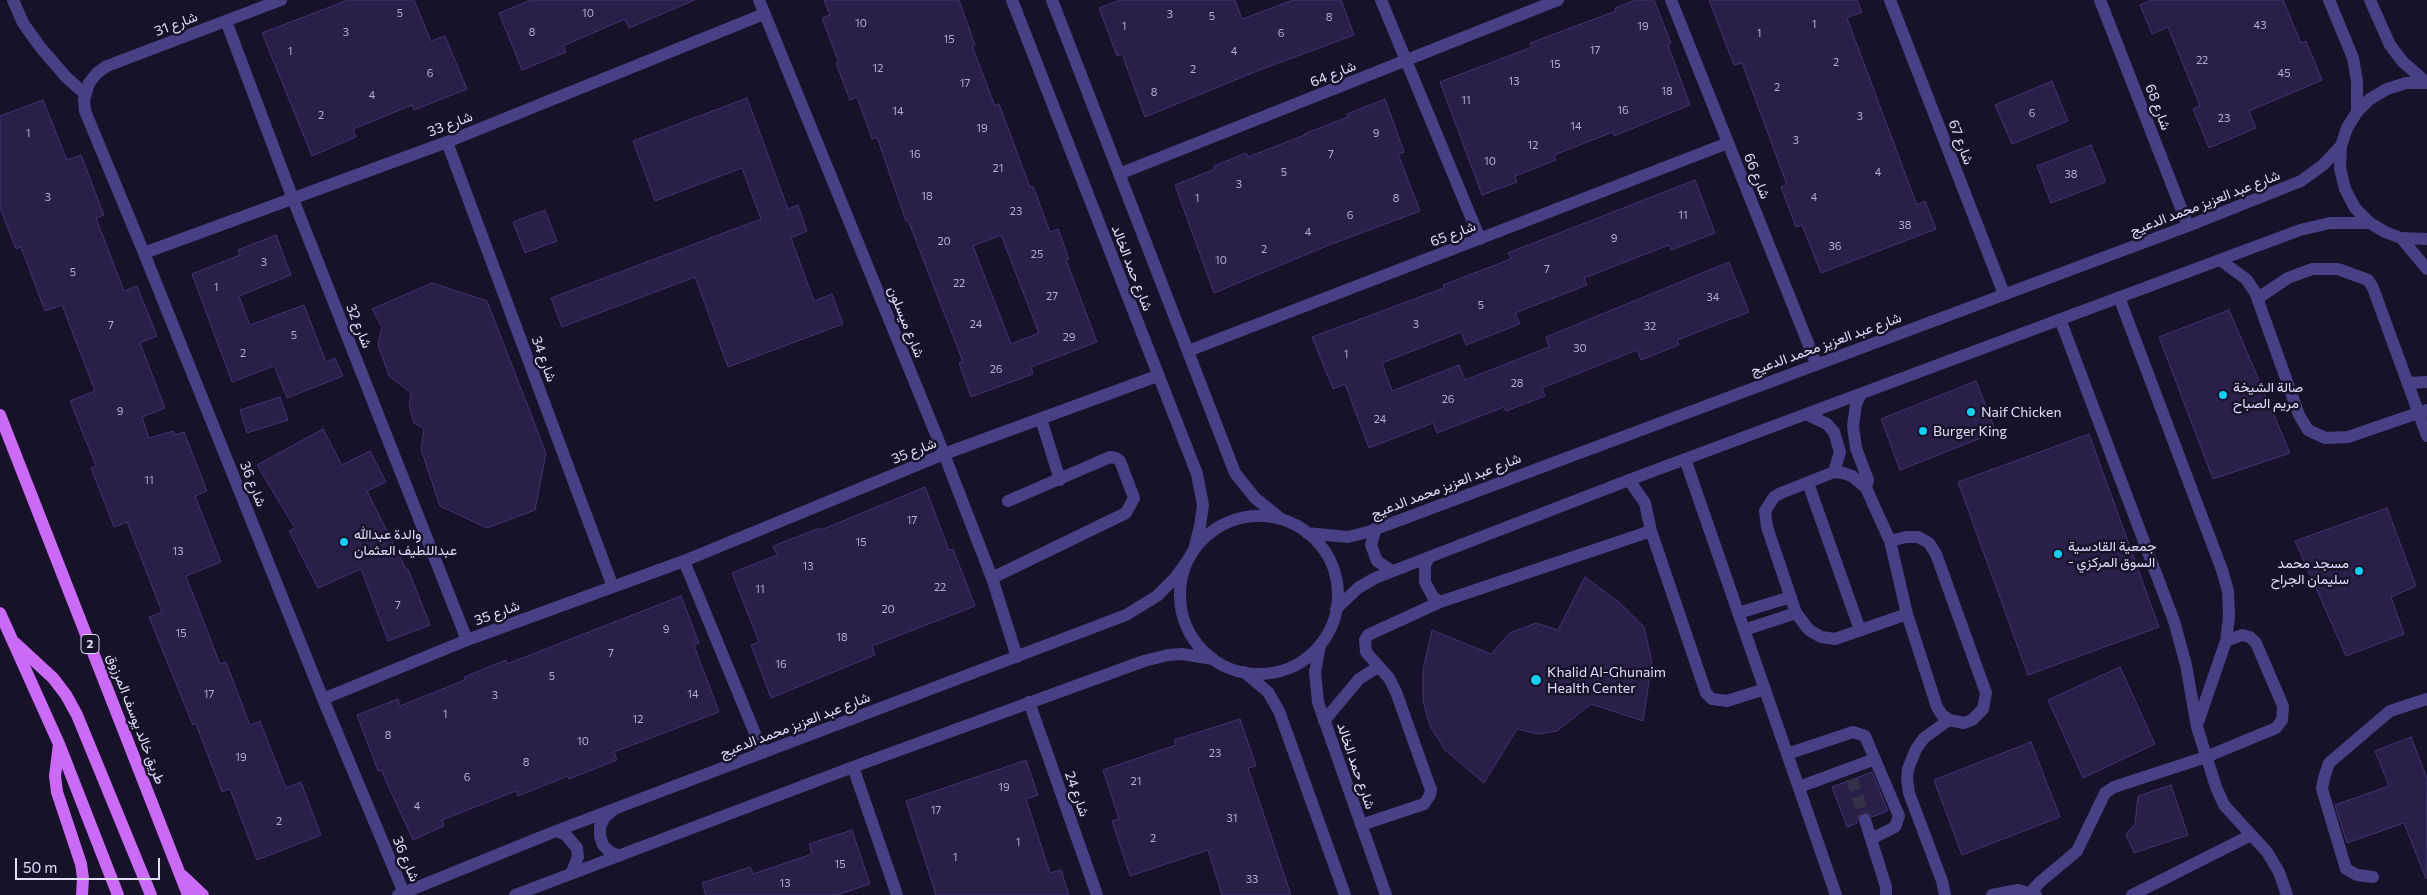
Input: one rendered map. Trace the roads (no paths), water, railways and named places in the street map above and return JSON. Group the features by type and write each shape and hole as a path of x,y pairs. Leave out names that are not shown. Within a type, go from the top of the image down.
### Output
{"main road":[{"name":"طريق خالد يوسف المرزوق","path":"0,415 188,895"},
{"path":"0,613 59,744 118,895"},
{"path":"11,639 53,678 66,695 77,715 151,895"},
{"path":"59,744 55,776 57,792 81,864 83,878 82,895"},
{"path":"180,873 203,895"}],"street":[{"path":"13,0 23,23 41,48 66,77 87,89"},
{"name":"شارع 31","path":"87,89 97,73 107,66 281,0"},
{"name":"شارع ميسلون","path":"759,0 944,454 992,578 1017,657"},
{"name":"شارع حمد الخالد","path":"1012,0 1157,376 1197,474 1202,494 1202,517 1191,555"},
{"name":"شارع حمد الخالد","path":"1052,0 1235,473 1255,498 1280,518"},
{"path":"1381,0 1404,61 1480,240"},
{"name":"شارع 64","path":"1119,174 1558,0"},
{"name":"شارع 66","path":"1671,0 1816,363"},
{"name":"شارع 67","path":"1890,0 2004,294"},
{"name":"شارع 68","path":"2100,0 2188,226"},
{"path":"2329,0 2353,58 2357,81 2356,112"},
{"path":"2370,0 2390,45 2403,62 2426,82"},
{"name":"شارع 33","path":"144,254 447,142 764,14"},
{"name":"شارع 32","path":"226,22 293,199 467,640"},
{"path":"2426,82 2406,83 2387,89 2370,99 2356,112 2347,128 2341,146 2340,168 2345,189 2355,208 2370,223 2385,232 2401,238 2427,239"},
{"name":"شارع 36","path":"87,89 86,116 144,254 401,894"},
{"name":"شارع 34","path":"447,142 613,587"},
{"name":"شارع 65","path":"1188,351 1480,240 1728,142"},
{"name":"شارع عبد العزيز محمد الدعيج","path":"1307,533 1348,536 1376,528 2188,226 2301,182 2323,166 2341,146"},
{"path":"1336,609 1358,588 1392,571 2060,319 2316,225 2345,222 2370,223"},
{"path":"2401,238 2427,269"},
{"path":"2220,260 2246,279 2258,298 2299,415 2308,430 2325,438 2336,439 2423,411"},
{"path":"2258,298 2288,278 2312,269 2338,269 2360,275 2368,280 2373,288 2408,383 2423,411 2427,436"},
{"path":"2119,298 2222,570 2228,591 2229,617 2226,641 2197,727"},
{"path":"2060,319 2174,621 2186,665 2197,727 2224,805 2267,852 2279,872 2287,895"},
{"name":"شارع 35","path":"323,699 467,640 684,561 944,454 1157,376"},
{"path":"2408,383 2427,382"},
{"path":"1861,394 1856,404 1853,426 1856,448 1868,480 1866,488"},
{"path":"1806,414 1827,424 1839,442 1840,452 1834,472"},
{"path":"1041,419 1060,480"},
{"path":"992,578 1126,513 1134,498 1120,461 1110,457 1008,501"},
{"path":"1685,460 1836,895"},
{"path":"1890,541 1906,536 1918,537 1929,543 1936,554 1986,693 1983,709 1972,720 1964,722 1949,720 1942,715 1937,707 1907,614 1890,541 1866,488 1852,476 1834,472 1774,497 1765,511 1767,528 1796,613 1808,630 1821,637 1835,639 1907,614"},
{"path":"1629,480 1645,503 1651,531 1706,694 1712,698 1727,701 1764,689"},
{"path":"1808,482 1860,630"},
{"path":"1252,516 1280,518 1307,533 1322,548 1332,567 1337,588 1336,609 1330,628 1320,644 1302,661 1280,671 1268,673 1233,670 1213,659 1194,639 1182,614 1180,587 1191,555 1213,530 1238,518 1252,516"},
{"path":"1376,528 1371,545 1377,561 1392,571"},
{"path":"1361,825 1424,804 1431,790 1396,692 1388,678 1366,652 1365,640 1368,635 1440,602 1651,531"},
{"name":"شارع عبد العزيز محمد الدعيج","path":"401,894 556,831 1017,657 1140,608 1167,587 1191,555"},
{"path":"1428,557 1425,565 1425,582 1433,597 1440,602"},
{"path":"684,561 763,753"},
{"path":"1738,613 1791,597"},
{"path":"1744,630 1796,613"},
{"path":"1992,895 2013,890 2034,894 2040,882 2069,860 2077,851 2106,793 2114,787 2206,757 2276,728 2282,720 2283,706 2256,643 2250,637 2242,635 2226,641"},
{"name":"شارع حمد الخالد","path":"1320,644 1315,682 1318,702 1386,895"},
{"path":"515,895 852,767 1028,702 1155,658 1182,654 1213,659"},
{"path":"1324,721 1359,679 1378,667"},
{"path":"1244,672 1268,692 1279,711 1346,895"},
{"path":"2372,877 2357,875 2346,869 2322,789 2324,778 2329,763 2390,710 2427,699"},
{"name":"شارع 24","path":"1028,702 1097,895"},
{"path":"1945,895 1942,880 1909,793 1907,779 1908,769 1916,749 1924,738 1949,720"},
{"path":"1787,754 1858,732 1865,736 1898,816 1895,827 1871,839"},
{"path":"1798,787 1851,774 1875,759"},
{"path":"852,767 897,895"},
{"path":"612,811 605,817 600,826 600,836 603,845 610,852 619,856"},
{"path":"1865,820 1886,887 1886,895"},
{"path":"556,831 565,834 577,848 578,857 571,874"},
{"path":"2132,895 2251,835"}],"tunnel":[{"path":"1852,779 1865,820"}],"place":[{"name":"صالة الشيخة مريم الصباح","path":"2223,395"},
{"name":"Naif Chicken","path":"1971,412"},
{"name":"Burger King","path":"1923,431"},
{"name":"والدة عبدالله عبداللطيف العثمان","path":"344,542"},
{"name":"جمعية القادسية - السوق المركزي","path":"2058,554"},
{"name":"مسجد محمد سليمان الجراح","path":"2359,571"},
{"name":"Khalid Al-Ghunaim Health Center","path":"1536,680"}]}
